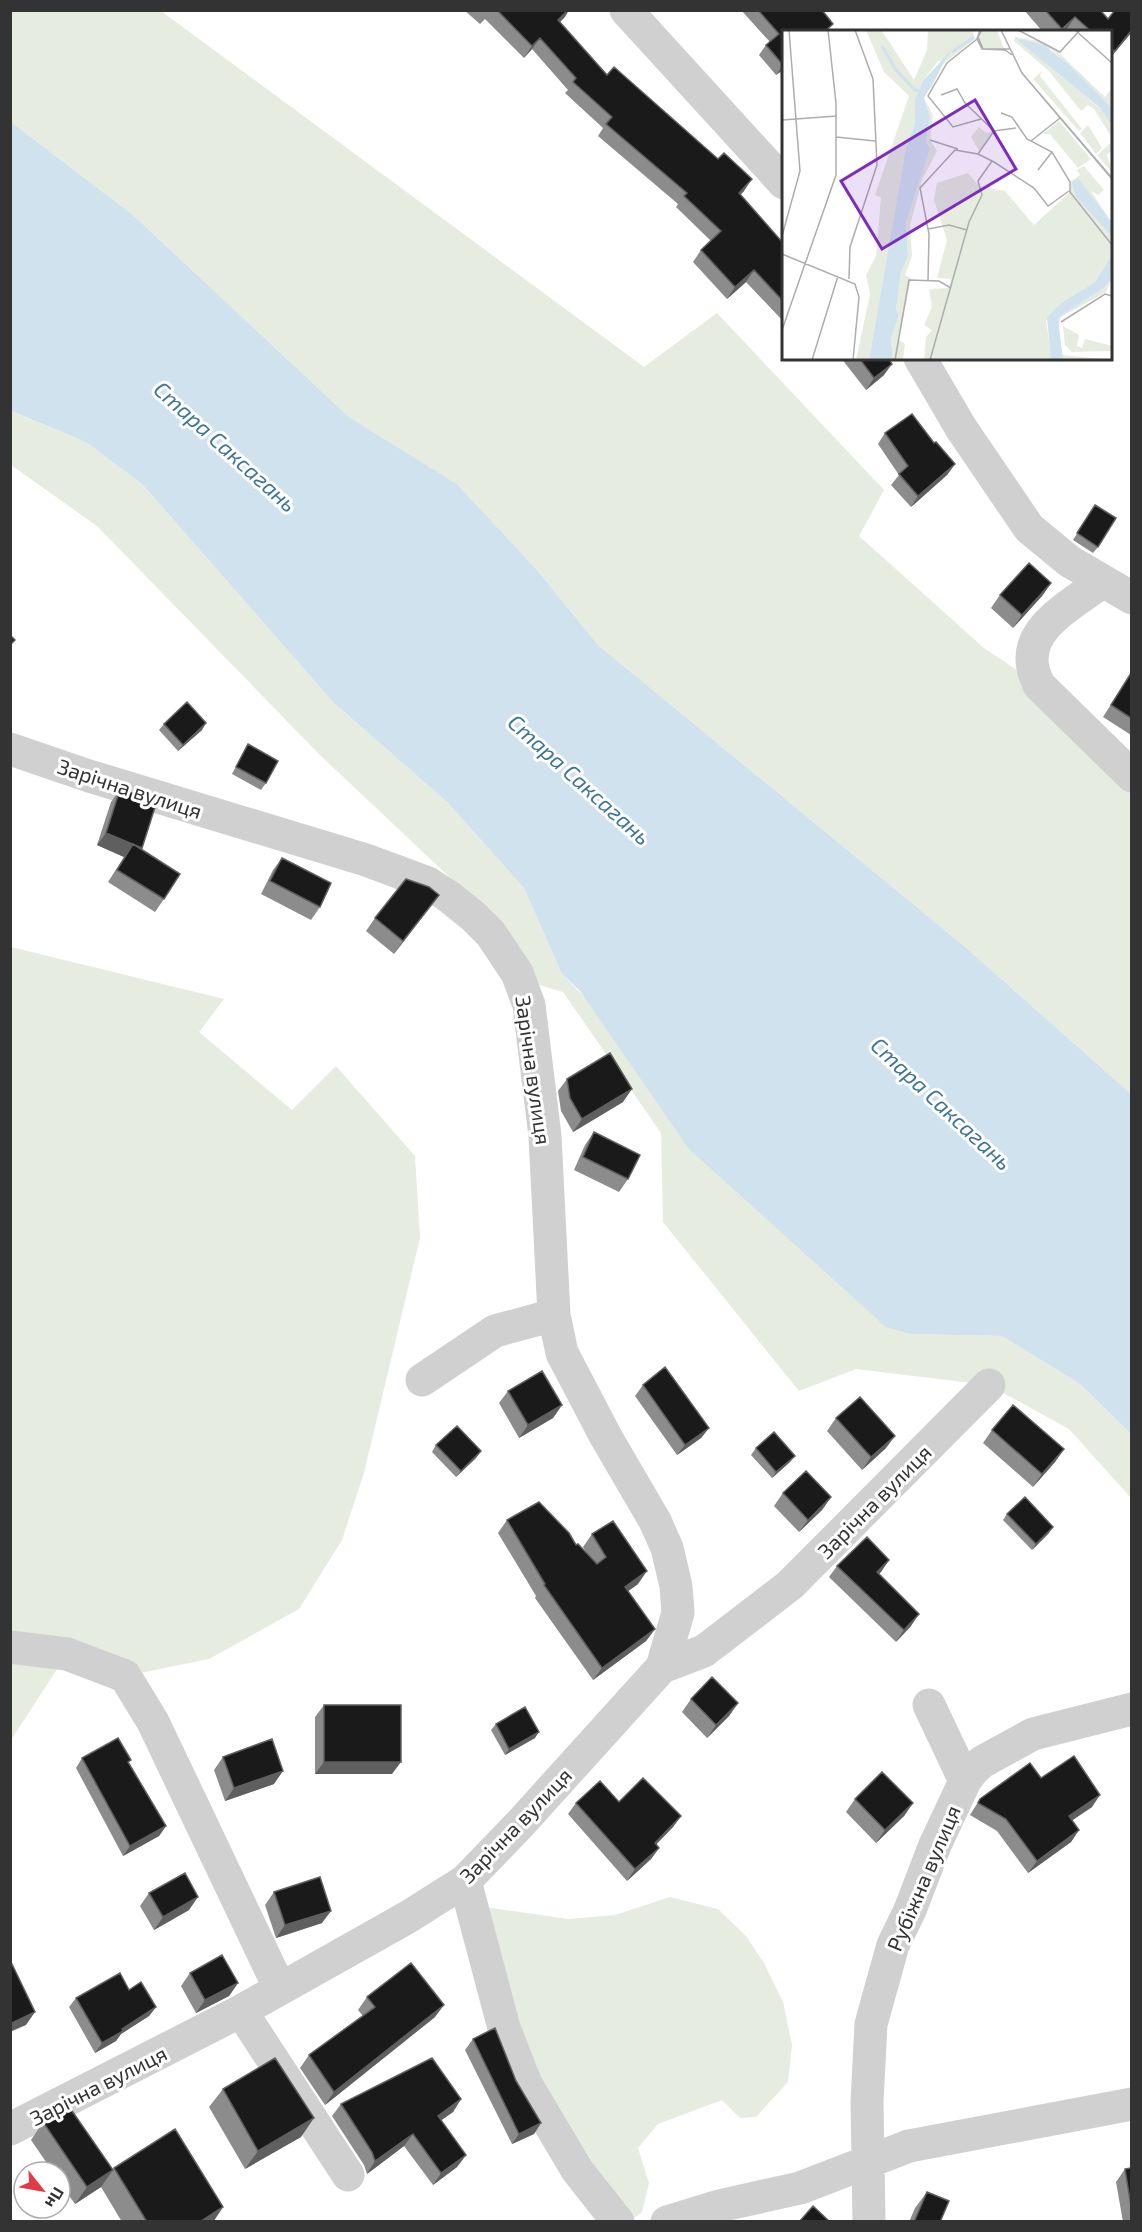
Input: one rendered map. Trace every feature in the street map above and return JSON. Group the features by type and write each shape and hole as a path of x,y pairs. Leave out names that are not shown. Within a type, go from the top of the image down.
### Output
{"street":[{"path":"626,10 782,182"},
{"path":"921,360 961,428 1029,528 1069,561 1131,598"},
{"path":"1103,581 1058,612 1046,625 1037,639 1032,654 1032,667 1039,685 1131,776"},
{"name":"Зарічна вулиця","path":"10,748 89,776 366,860 428,883 473,915 491,934 517,973 529,1005 545,1136 554,1315 562,1353 668,1548 676,1586 678,1613 662,1667 520,1824 465,1881 408,1917 242,2012 10,2129"},
{"path":"422,1380 495,1331 554,1315"},
{"name":"Зарічна вулиця","path":"662,1667 704,1651 790,1585 989,1386"},
{"path":"10,1647 67,1654 124,1676 153,1722 280,1989"},
{"path":"929,1705 965,1780"},
{"name":"Рубіжна вулиця","path":"869,2220 867,2161 871,2024 893,1945 965,1780 982,1762 1033,1734 1131,1709"},
{"path":"465,1881 504,2028 526,2084 577,2170 618,2222"},
{"path":"242,2012 348,2175"},
{"path":"667,2222 719,2206 800,2188 909,2146 1131,2104"}],"shaded area":[{"path":"10,11 161,11 644,367 717,313 884,490 859,536 984,648 1039,685 1131,776 1131,1094 964,946 598,645 537,570 457,484 349,417 133,215 11,122"},
{"path":"10,411 86,442 142,484 333,702 448,803 524,888 562,974 910,1334 1002,1336 1080,1384 1131,1434 1131,1498 1069,1429 989,1385 856,1369 799,1391 663,1222 661,1133 563,992 515,978 461,888 320,755 97,526 11,465"},
{"path":"11,947 224,999 199,1032 292,1110 336,1066 415,1156 420,1238 364,1473 342,1540 299,1609 209,1659 125,1676 67,1654 11,1740"},
{"path":"670,1897 718,1909 746,1936 764,1963 783,2002 792,2045 788,2082 756,2117 740,2118 722,2100 658,2124 638,2148 649,2183 642,2212 629,2222 577,2170 471,1905 568,1919 615,1915"}],"water":[{"name":"Стара Саксагань","path":"11,122 133,215 349,417 457,484 537,570 598,645 964,946 1131,1094 1131,1434 1080,1384 1002,1336 910,1334 886,1327 689,1149 580,991 562,974 524,888 448,803 333,702 142,484 86,442 11,411"}],"building":[{"path":"497,10 568,10 558,20 607,75 614,67 718,159 724,153 752,179 739,193 782,242 782,300 754,270 735,287 701,250 721,231 684,196 687,193 606,124 612,117 573,82 576,78 540,38 532,46"},
{"path":"758,10 822,10 833,24 826,30 782,30 782,64 766,45 779,34"},
{"path":"1045,10 1100,10 1108,19 1115,10 1131,10 1131,31 1115,51 1112,49 1112,30 1090,30 1075,17 1062,29"},
{"path":"860,360 889,360 892,364 874,378"},
{"path":"912,414 934,443 936,442 955,464 918,496 899,474 908,466 885,433"},
{"path":"1095,505 1116,518 1098,547 1077,533"},
{"path":"1029,563 1051,583 1022,615 1000,595"},
{"path":"10,635 15,640 10,645"},
{"path":"1131,673 1131,718 1111,705"},
{"path":"187,702 206,723 183,745 164,724"},
{"path":"248,744 278,761 266,783 236,767"},
{"path":"120,789 157,801 142,848 106,833"},
{"path":"133,844 180,874 164,899 117,870"},
{"path":"282,858 331,883 320,907 270,881"},
{"path":"406,879 429,887 439,895 403,941 375,918"},
{"path":"610,1053 632,1089 582,1119 570,1098 567,1079"},
{"path":"594,1132 640,1155 628,1179 583,1157"},
{"path":"665,1367 709,1428 685,1445 643,1385"},
{"path":"542,1371 562,1405 528,1425 508,1391"},
{"path":"860,1397 895,1436 871,1457 836,1418"},
{"path":"1013,1405 1064,1449 1042,1474 992,1430"},
{"path":"457,1426 481,1451 461,1471 436,1445"},
{"path":"774,1432 795,1456 776,1472 756,1448"},
{"path":"806,1471 831,1497 808,1520 783,1493"},
{"path":"1025,1497 1053,1527 1036,1544 1007,1514"},
{"path":"539,1502 569,1533 576,1545 578,1544 597,1564 606,1557 592,1534 613,1521 647,1571 625,1587 655,1629 602,1668 544,1585 507,1520"},
{"path":"867,1537 889,1560 877,1572 919,1614 904,1630 837,1566"},
{"path":"712,1677 738,1703 716,1725 691,1699"},
{"path":"324,1705 401,1705 401,1762 324,1762"},
{"path":"525,1707 539,1732 509,1749 496,1724"},
{"path":"118,1738 131,1760 128,1762 166,1826 130,1846 82,1758"},
{"path":"272,1739 283,1771 234,1788 223,1757"},
{"path":"1074,1756 1100,1795 1069,1816 1079,1830 1037,1861 1006,1819 978,1803 980,1799 1030,1763 1041,1778"},
{"path":"882,1772 913,1803 885,1830 855,1799"},
{"path":"643,1778 681,1816 655,1843 659,1848 635,1869 576,1803 600,1781 619,1802"},
{"path":"185,1873 198,1897 163,1917 149,1893"},
{"path":"320,1877 331,1911 285,1925 274,1892"},
{"path":"222,1955 238,1983 205,2000 190,1973"},
{"path":"10,1960 35,2012 10,2024"},
{"path":"411,1963 444,2005 334,2092 309,2055 375,2007 367,1997"},
{"path":"120,1973 129,1990 141,1982 156,2007 102,2043 76,1998"},
{"path":"495,2028 516,2081 541,2123 519,2134 473,2039"},
{"path":"275,2058 314,2118 258,2151 223,2089"},
{"path":"432,2058 461,2099 438,2116 466,2155 441,2173 413,2134 375,2161 372,2152 341,2104"},
{"path":"70,2108 113,2170 87,2187 72,2165 72,2160 69,2160 43,2122"},
{"path":"175,2129 223,2207 200,2222 147,2222 114,2168"},
{"path":"1131,2168 1131,2206 1125,2169"},
{"path":"927,2192 949,2201 940,2222 914,2222"},
{"path":"813,2206 830,2222 799,2222"}]}
